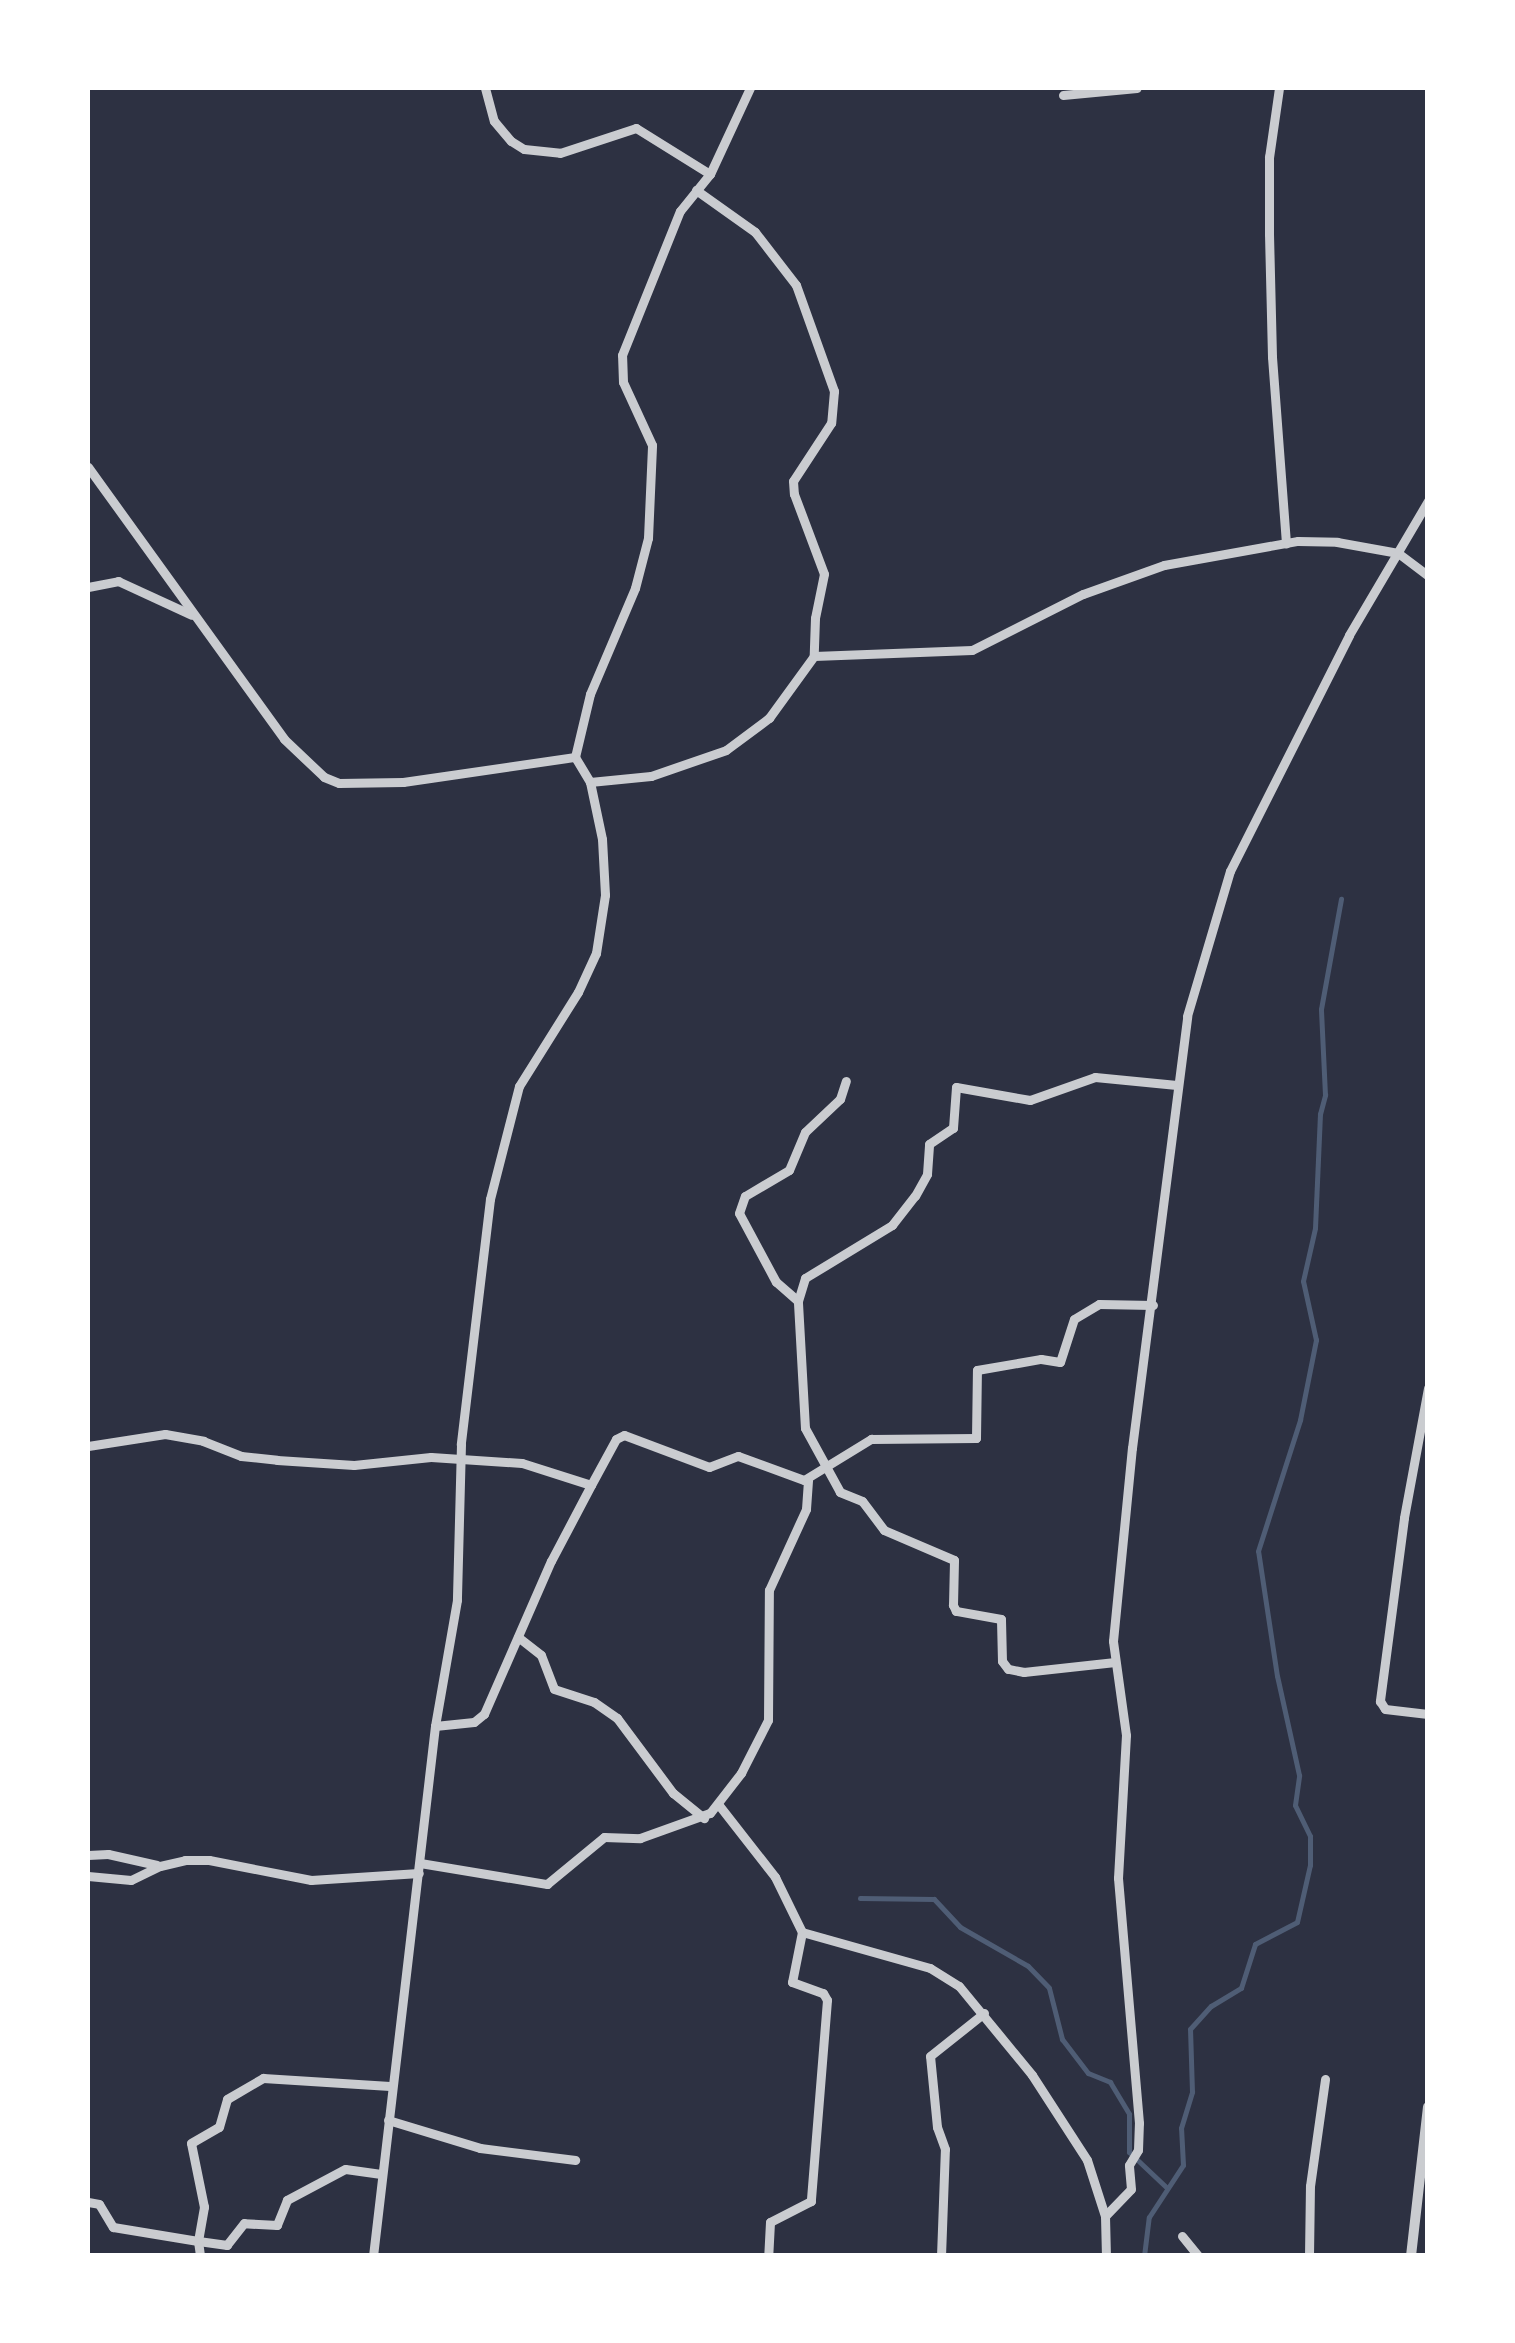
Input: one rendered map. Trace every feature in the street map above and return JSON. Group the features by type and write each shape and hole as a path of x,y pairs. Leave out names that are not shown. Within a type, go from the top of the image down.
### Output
{"street":[{"path":"485,88 502,132 524,149 560,153 636,128 710,174"},
{"path":"373,2256 390,2086 436,1726 457,1600 460,1457 490,1198 515,1097 590,970 601,932 604,855 590,782 576,757 590,694 635,588 650,512 652,446 623,382 622,355 680,211 710,174 750,88"},
{"path":"1063,95 1137,88"},
{"path":"1278,88 1269,157 1269,234 1272,357 1286,544"},
{"path":"590,782 651,776 726,750 769,718 814,656 824,574 794,494 794,481 831,423 834,391 796,285 755,232 696,190"},
{"path":"88,467 297,755 338,783 403,782 576,757"},
{"path":"1105,2216 1130,2193 1139,2116 1128,2028 1118,1864 1126,1736 1113,1641 1132,1448 1187,1016 1230,871 1348,636 1428,501"},
{"path":"814,656 972,650 1083,594 1159,567 1286,544 1338,542 1398,553 1428,576"},
{"path":"88,587 118,581 194,616"},
{"path":"1115,1662 1024,1672 1008,1669 1002,1662 998,1616 956,1611 953,1605 954,1560 880,1528 862,1501 840,1492 804,1422 798,1301 805,1278 892,1225 906,1208 927,1174 929,1144 952,1128 956,1086 1030,1100 1095,1077 1177,1085"},
{"path":"798,1301 776,1282 739,1213 744,1196 788,1170 808,1127 840,1099 846,1080"},
{"path":"88,1876 131,1880 160,1866 209,1860 311,1880 419,1868 548,1884 604,1837 640,1838 704,1818 741,1773 768,1720 770,1590 806,1509 808,1480 825,1464 876,1438 976,1438 976,1370 1041,1358 1060,1362 1074,1319 1099,1304 1153,1305"},
{"path":"1428,1388 1422,1450 1380,1701 1384,1709 1428,1714"},
{"path":"88,1446 165,1434 203,1441 241,1456 277,1460 354,1465 460,1457 536,1466 591,1486"},
{"path":"436,1726 474,1722 484,1714 616,1438 624,1435 709,1468 738,1456 808,1480"},
{"path":"518,1636 541,1655 554,1689 594,1702 617,1718 673,1792 704,1818"},
{"path":"718,1804 776,1877 802,1932 792,1982 824,1993 828,2000 811,2201 770,2222 768,2256"},
{"path":"88,1855 108,1854 160,1866"},
{"path":"802,1932 930,1968 959,1986 984,2013 1087,2160 1105,2216 1106,2256"},
{"path":"940,2256 945,2149 937,2127 930,2056 984,2013"},
{"path":"200,2256 198,2241 204,2207 192,2143 218,2127 228,2099 259,2078 390,2086"},
{"path":"1308,2256 1310,2186 1324,2078"},
{"path":"1412,2256 1428,2107"},
{"path":"388,2120 480,2148 576,2160"},
{"path":"88,2202 99,2204 113,2227 227,2245 244,2223 277,2224 287,2200 345,2169 382,2174"},
{"path":"1182,2236 1198,2256"}],"waterway":[{"path":"1144,2256 1149,2217 1183,2165 1181,2128 1192,2092 1190,2029 1211,2006 1241,1988 1255,1944 1297,1922 1310,1865 1310,1836 1295,1805 1299,1775 1277,1676 1258,1551 1300,1420 1316,1340 1303,1281 1315,1228 1320,1114 1325,1095 1321,1009 1341,899"},
{"path":"860,1898 934,1899 960,1927 1028,1966 1049,1988 1062,2039 1088,2073 1110,2082 1129,2114 1129,2152 1166,2187"}]}
